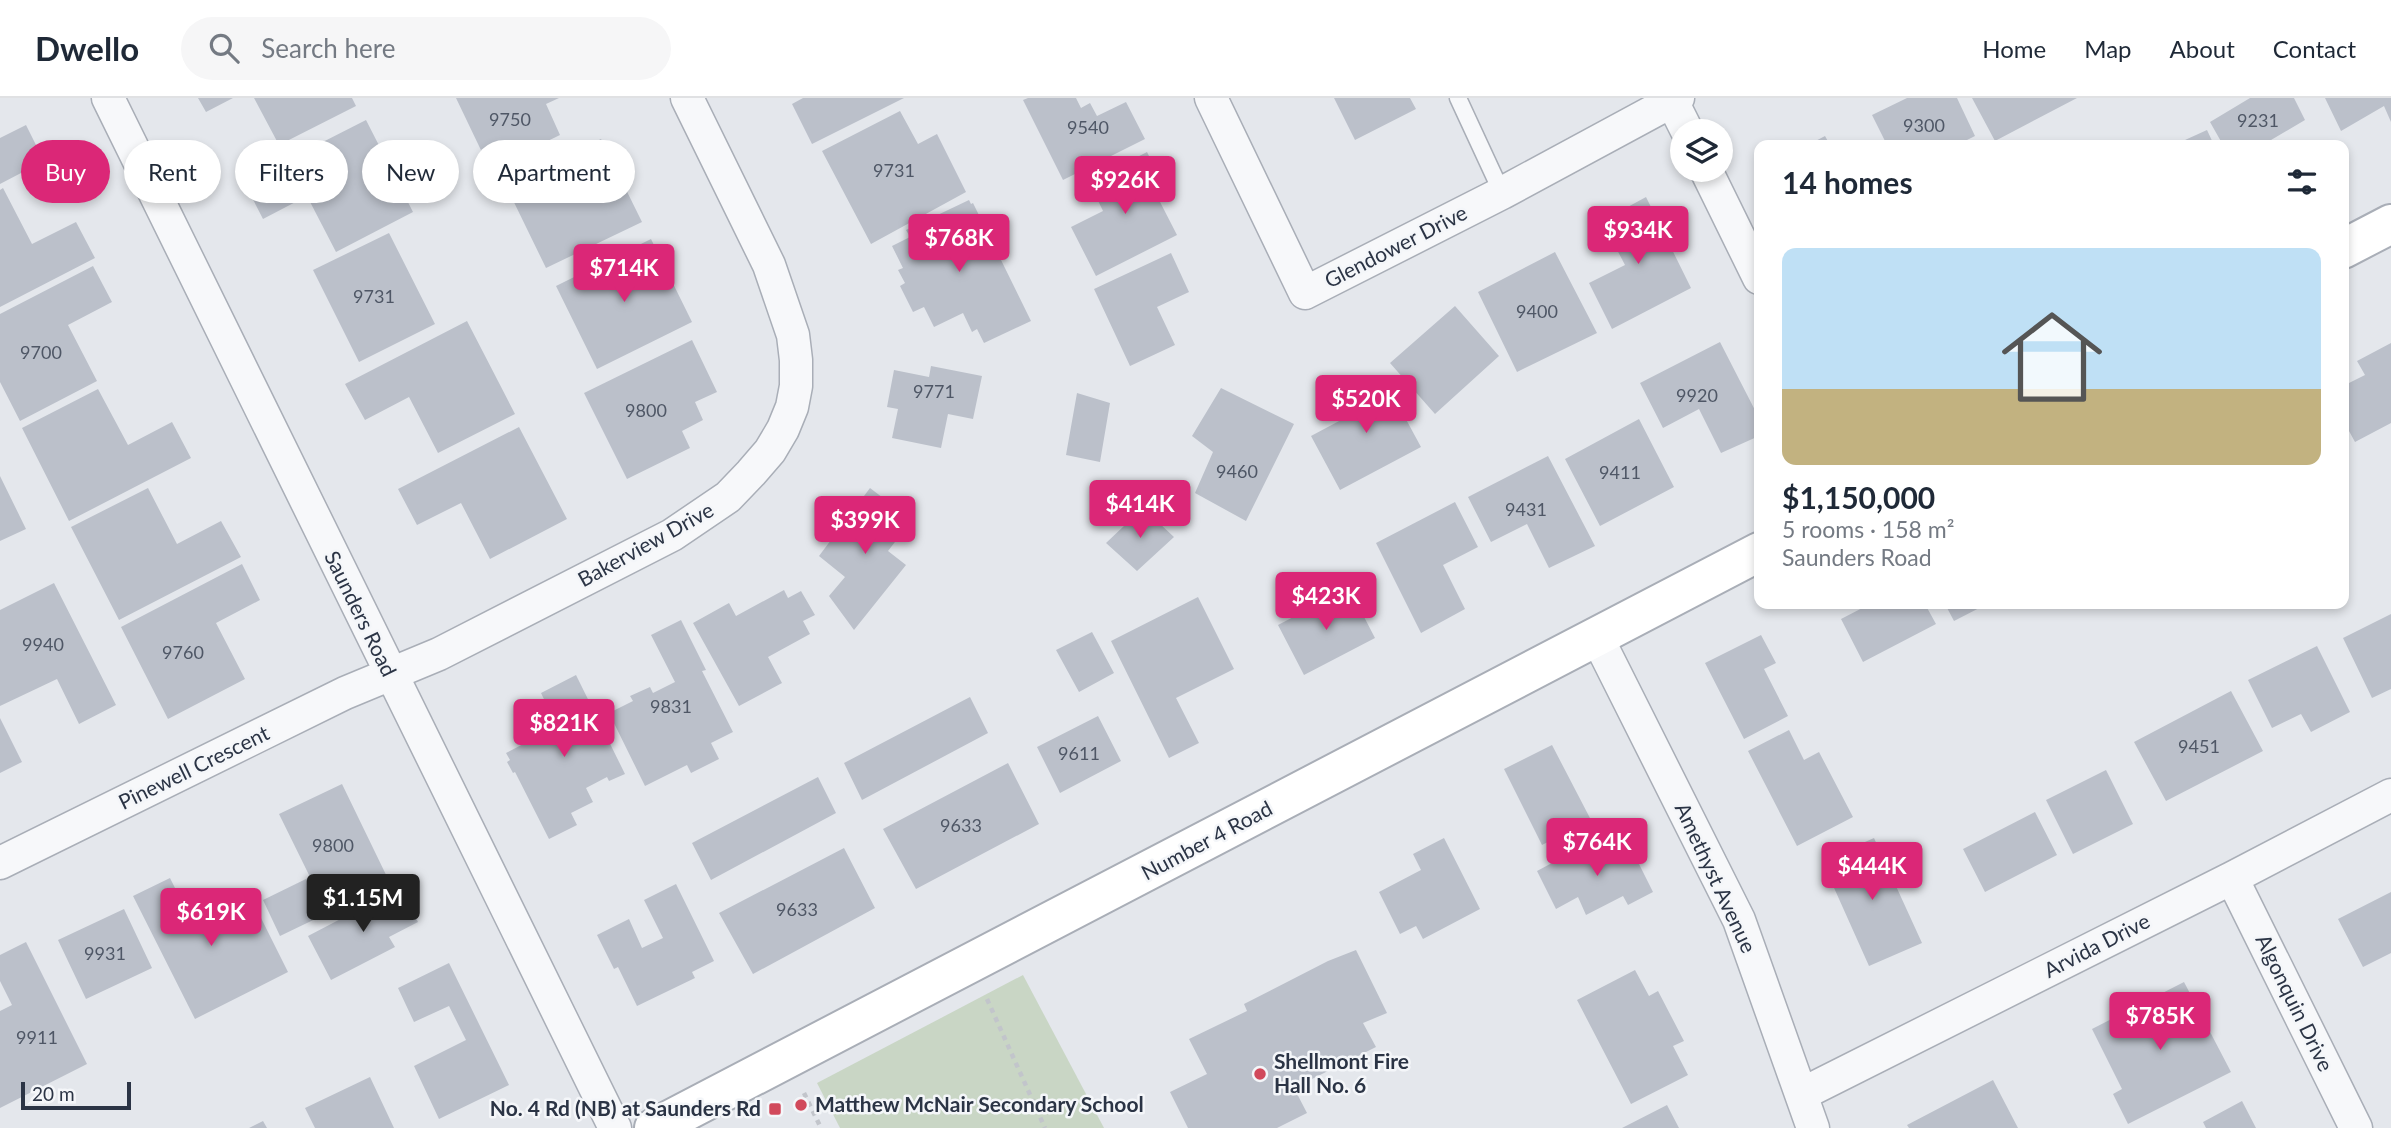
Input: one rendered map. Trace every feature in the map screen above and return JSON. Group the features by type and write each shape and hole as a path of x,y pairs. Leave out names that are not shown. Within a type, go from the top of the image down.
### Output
{"main road":[{"path":"2349,246 2391,224"},
{"name":"Number 4 Road","path":"654,1128 1754,555"}],"street":[{"name":"Saunders Road","path":"108,98 615,1128"},
{"name":"Bakerview Drive","path":"390,674 439,654 673,535 728,497 770,452 783,429 792,407 796,386 793,335 769,265 687,98"},
{"name":"Glendower Drive","path":"1211,98 1305,293 1502,193 1675,99"},
{"path":"1675,99 1682,119"},
{"path":"1712,182 1754,268"},
{"name":"Amethyst Avenue","path":"1597,637 1739,920 1814,1128"},
{"name":"Pinewell Crescent","path":"0,863 345,693 390,674"},
{"name":"Arvida Drive","path":"1802,1094 2391,795"},
{"name":"Algonquin Drive","path":"2232,878 2356,1128"}],"lane":[{"path":"1458,98 1502,193"}],"path":[{"path":"987,999 1045,1128"},
{"path":"804,1093 821,1128"}],"green space":[{"path":"1023,975 1104,1128 840,1128 817,1083"}],"building":[{"path":"198,98 233,98 206,112"},
{"path":"254,98 352,98 356,106 289,140 276,140"},
{"path":"456,98 559,98 546,104 560,135 550,140 476,140"},
{"path":"803,98 904,98 812,144 792,104"},
{"path":"1076,98 1081,108 1090,103 1097,116 1126,102 1145,139 1063,180 1023,100"},
{"path":"1334,98 1410,98 1416,109 1355,140"},
{"path":"1907,98 1957,98 1975,136 1967,140 1884,140 1872,115"},
{"path":"1972,98 2077,98 1997,140 1994,140"},
{"path":"2250,98 2294,98 2305,120 2271,140 2220,140 2210,122"},
{"path":"2325,98 2391,98 2391,122 2384,106 2341,131"},
{"path":"900,111 918,144 937,134 966,192 871,244 822,151"},
{"path":"366,120 376,140 362,140 362,203 408,203 413,212 336,252 311,203 348,203 348,140 327,140"},
{"path":"26,125 34,140 21,140 21,173 0,184 0,138"},
{"path":"2207,130 2212,140 2185,140"},
{"path":"1147,152 1168,194 1158,198 1177,235 1096,276 1071,227 1103,211 1089,182"},
{"path":"3,188 32,244 76,222 95,258 0,307 0,190"},
{"path":"1646,197 1691,288 1612,329 1589,283 1625,265 1602,221"},
{"path":"969,200 973,203 1031,321 984,343 977,329 972,332 963,313 934,327 924,307 913,312 900,286 905,283 898,270 903,268 892,246 910,237 906,230"},
{"path":"255,203 294,203 263,219"},
{"path":"514,203 633,203 642,222 546,268"},
{"path":"389,233 435,324 359,362 313,270"},
{"path":"651,239 692,322 597,369 556,286"},
{"path":"1555,252 1597,333 1517,372 1478,292"},
{"path":"1171,253 1189,292 1157,307 1175,345 1130,366 1094,289"},
{"path":"93,266 112,302 68,325 97,381 20,421 0,382 0,314"},
{"path":"1455,306 1499,356 1435,414 1390,363"},
{"path":"467,321 515,414 438,453 409,397 365,420 345,384"},
{"path":"692,340 717,392 695,402 703,420 682,431 690,448 627,479 584,393"},
{"path":"1720,342 1754,408 1754,438 1721,453 1699,409 1663,428 1640,383"},
{"path":"2391,343 2391,423 2355,442 2349,431 2349,383 2365,375 2357,361"},
{"path":"931,366 982,376 973,419 948,414 941,448 892,438 898,409 887,407 894,370 929,377"},
{"path":"1382,375 1421,447 1340,490 1311,436 1356,412 1347,394"},
{"path":"1221,388 1294,424 1246,521 1195,493 1213,452 1192,436"},
{"path":"98,389 128,445 172,422 191,458 69,521 22,428"},
{"path":"1077,393 1110,403 1100,462 1066,455"},
{"path":"1639,419 1674,487 1600,526 1565,459"},
{"path":"519,427 567,519 490,559 461,503 417,525 398,489"},
{"path":"1548,456 1595,546 1549,568 1527,524 1491,542 1468,497"},
{"path":"0,476 26,529 0,541"},
{"path":"148,488 177,544 221,521 241,557 119,620 71,527"},
{"path":"870,488 912,520 888,551 906,565 854,630 829,596 845,577 819,556"},
{"path":"1455,502 1478,547 1443,565 1465,609 1421,633 1376,543"},
{"path":"1143,508 1174,537 1137,571 1106,543"},
{"path":"242,564 260,600 216,623 245,679 168,719 121,627"},
{"path":"54,583 116,705 79,724 57,679 0,706 0,610"},
{"path":"1349,588 1375,638 1304,675 1278,625"},
{"path":"784,590 788,598 801,591 815,615 803,621 810,634 768,657 782,683 739,706 693,623 729,603 736,616"},
{"path":"1198,597 1234,669 1176,698 1199,743 1169,758 1111,641"},
{"path":"1860,609 1928,609 1936,624 1863,662 1841,619"},
{"path":"1948,609 1977,609 1954,621"},
{"path":"2391,614 2391,689 2372,698 2343,638"},
{"path":"681,620 706,670 702,671 733,732 711,743 719,759 691,773 687,765 645,786 609,713 633,701 630,696 650,687 653,693 675,682 651,635"},
{"path":"1092,632 1114,673 1079,692 1056,650"},
{"path":"1761,635 1776,663 1764,669 1788,716 1744,739 1705,663"},
{"path":"2317,646 2350,712 2311,732 2301,714 2272,728 2248,680"},
{"path":"576,675 625,774 609,781 607,777 586,788 593,802 571,813 577,825 549,839 515,772 513,773 507,762 510,760 506,753 527,742 525,738 544,728 547,734 558,728 541,693"},
{"path":"2231,691 2263,751 2166,801 2134,742"},
{"path":"970,697 988,733 862,800 844,763"},
{"path":"1098,716 1121,761 1060,793 1037,747"},
{"path":"0,718 22,762 0,773"},
{"path":"1789,730 1804,760 1819,752 1853,817 1797,846 1748,751"},
{"path":"1552,745 1591,820 1542,845 1504,769"},
{"path":"1008,763 1039,824 916,889 883,829"},
{"path":"2106,770 2133,824 2073,854 2046,800"},
{"path":"818,777 836,813 711,880 692,843"},
{"path":"342,784 390,883 280,936 263,900 310,877 279,814"},
{"path":"2035,812 2057,855 1985,892 1963,849"},
{"path":"1625,836 1653,892 1628,905 1623,896 1586,915 1578,897 1556,909 1537,871 1565,856 1569,864"},
{"path":"1444,838 1480,909 1423,939 1416,926 1400,934 1379,892 1421,870 1413,854"},
{"path":"1874,838 1922,943 1869,966 1822,861"},
{"path":"844,848 875,908 753,974 719,913"},
{"path":"170,878 192,922 249,894 288,972 195,1019 133,896"},
{"path":"676,884 714,961 692,972 695,978 637,1006 618,967 614,969 597,935 629,919 642,948 663,938 644,900"},
{"path":"400,888 418,922 389,937 395,947 331,980 308,936"},
{"path":"2391,892 2391,953 2363,967 2338,919"},
{"path":"124,909 152,968 86,999 58,940"},
{"path":"26,942 87,1064 0,1108 0,1011 12,1005 0,981 0,955"},
{"path":"1356,950 1387,1013 1363,1023 1376,1047 1294,1088 1307,1113 1277,1128 1188,1128 1170,1092 1207,1074 1189,1039 1247,1011 1244,1004 1328,961"},
{"path":"449,963 509,1085 439,1119 414,1066 466,1040 449,1006 414,1022 398,988"},
{"path":"1635,970 1649,996 1658,991 1684,1041 1673,1046 1688,1075 1631,1104 1577,1000"},
{"path":"2184,982 2231,1072 2128,1124 2113,1094 2122,1089 2092,1029"},
{"path":"370,1077 394,1128 315,1128 305,1108"},
{"path":"1993,1080 2018,1128 1909,1128 1907,1125"},
{"path":"2242,1101 2256,1128 2206,1128 2203,1122"},
{"path":"1667,1105 1679,1128 1622,1128"},
{"path":"263,1121 267,1128 249,1128"}],"place":[{"name":"Shellmont Fire Hall No. 6","path":"1260,1074"},
{"name":"Matthew McNair Secondary School","path":"801,1105"},
{"name":"No. 4 Rd (NB) at Saunders Rd","path":"775,1109"}]}
